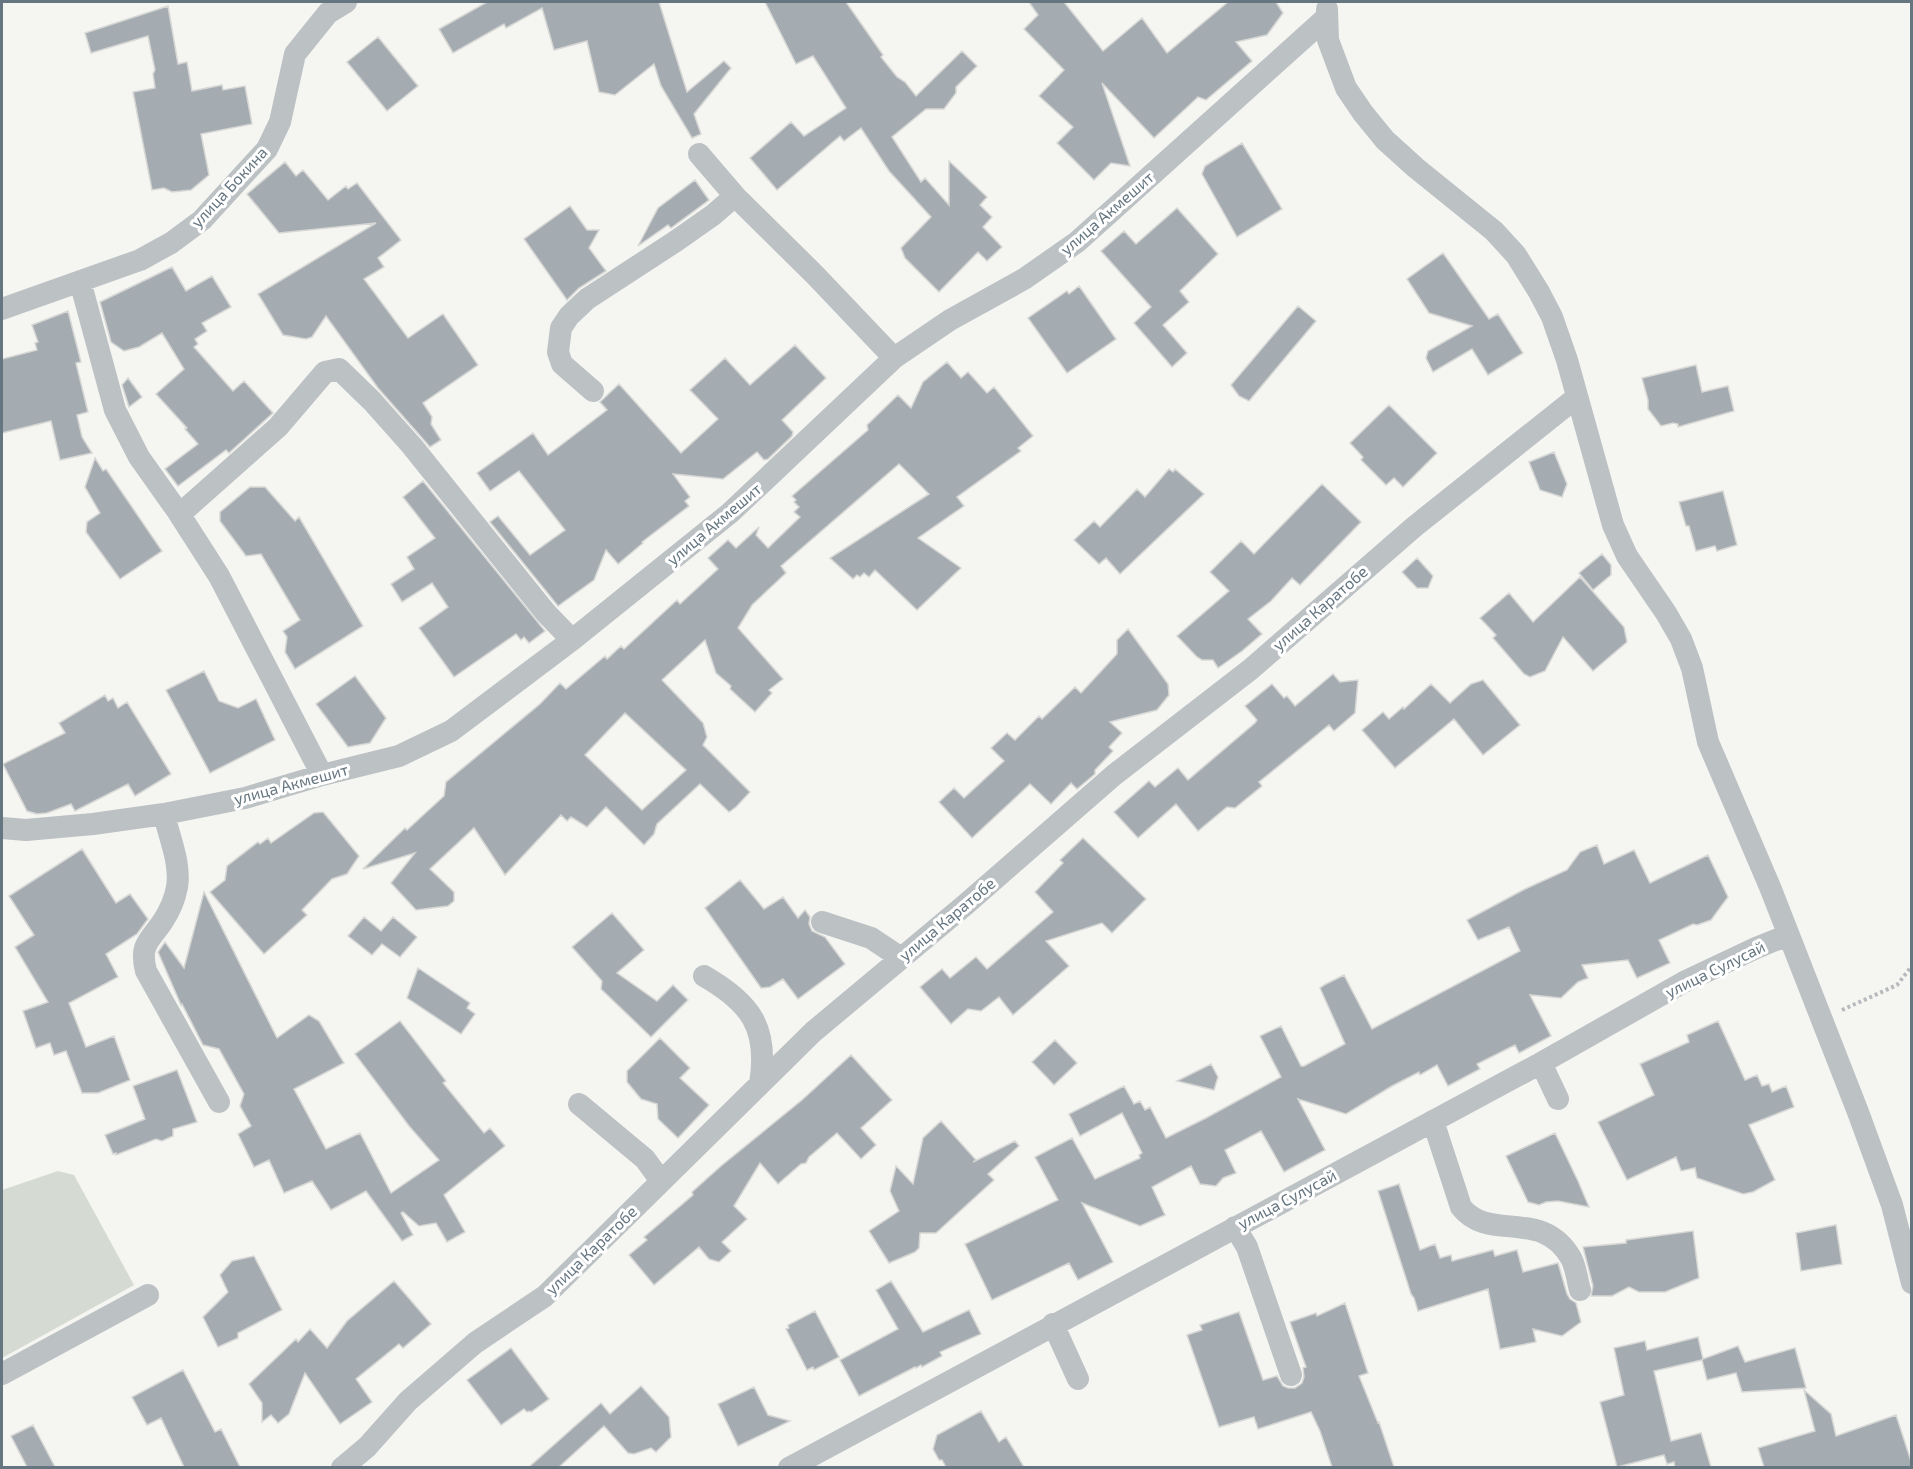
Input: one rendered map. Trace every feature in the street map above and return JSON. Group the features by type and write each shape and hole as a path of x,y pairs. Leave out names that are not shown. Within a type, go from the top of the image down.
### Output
{"street":[{"name":"улица Бокина","path":"2,309 140,260 171,243 202,220 267,149 280,122 295,54 328,13 346,2"},
{"path":"1327,9 1328,40 1334,59 1346,88 1363,113 1385,140 1416,168 1494,231 1516,255 1539,291 1552,317 1613,525 1627,556 1682,639 1692,668 1708,742 1770,887 1892,1205 1911,1283"},
{"name":"улица Акмешит","path":"2,828 26,830 164,814 245,798 322,775 399,756 451,731 572,640 730,513 894,358 950,320 1024,279 1077,242 1327,9"},
{"path":"699,154 735,196 894,358"},
{"path":"592,391 562,364 558,352 561,328 568,316 587,299 676,241 735,196"},
{"path":"80,281 115,410 139,457 180,514 233,602 322,775"},
{"path":"180,514 278,427 325,372 339,369 372,401 412,446 546,613 572,640"},
{"name":"улица Каратобе","path":"342,1467 367,1447 408,1401 475,1343 545,1296 813,1032 1114,774 1251,669 1414,527 1577,396"},
{"path":"164,814 178,872 176,888 163,922 144,945 143,959 146,970 219,1102"},
{"path":"822,921 872,938 901,958"},
{"name":"улица Сулусай","path":"789,1467 819,1460 1053,1324 1541,1063 1684,982 1788,935"},
{"path":"704,976 727,989 757,1024 762,1044 763,1067 760,1084"},
{"path":"1541,1063 1558,1099"},
{"path":"579,1104 645,1159 661,1181"},
{"path":"1433,1121 1461,1207 1468,1216 1482,1222 1526,1227 1554,1237 1572,1260 1580,1290"},
{"path":"1235,1227 1247,1246 1291,1375"},
{"path":"2,1374 148,1295"},
{"path":"1053,1324 1078,1379"}],"path":[{"path":"1822,1020 1897,984 1911,966"}],"shaded area":[{"path":"58,1171 74,1175 134,1285 2,1358 2,1190"}],"building":[{"path":"487,2 659,2 687,92 724,61 731,68 694,114 701,134 692,138 661,86 654,64 615,95 599,92 587,41 554,50 542,8 506,28 504,24 453,53 439,29"},
{"path":"765,2 846,2 883,55 881,57 916,96 962,51 977,66 956,87 956,93 944,109 926,109 892,137 921,182 925,178 949,205 949,161 987,197 980,205 992,217 983,227 1002,247 987,261 978,252 939,292 905,258 901,248 931,217 889,171 861,128 844,141 840,136 777,190 750,158 791,122 804,136 846,108 813,56 796,64"},
{"path":"1029,2 1064,2 1103,51 1142,18 1167,53 1228,2 1276,2 1283,13 1267,35 1236,42 1252,61 1206,100 1198,97 1154,138 1102,83 1130,166 1111,163 1094,180 1057,143 1073,127 1039,96 1064,70 1024,29 1038,15"},
{"path":"168,6 178,64 187,62 192,91 222,85 223,90 245,86 252,124 201,134 209,175 191,190 172,192 164,188 152,190 133,92 155,88 153,74 155,70 148,36 91,53 85,33"},
{"path":"378,37 418,86 387,111 347,62"},
{"path":"1242,143 1282,209 1237,237 1202,174 1205,166"},
{"path":"285,162 296,176 303,170 328,200 346,186 348,189 357,183 401,240 378,258 384,267 364,279 408,338 443,314 478,365 423,403 432,417 431,424 441,440 430,447 378,388 326,316 312,337 306,339 283,335 258,294 376,223 279,233 247,194"},
{"path":"695,180 709,200 671,228 668,225 638,246 658,208"},
{"path":"570,206 587,230 599,230 589,248 606,271 579,288 567,300 524,239"},
{"path":"1177,208 1218,254 1180,291 1189,302 1163,325 1187,353 1172,367 1134,323 1151,307 1101,251 1124,231 1136,244"},
{"path":"1443,253 1489,319 1498,314 1523,353 1488,375 1472,349 1433,372 1426,358 1428,351 1472,326 1429,313 1407,279"},
{"path":"172,267 186,291 212,276 231,307 202,323 207,331 195,339 198,344 194,347 233,391 244,381 273,413 229,453 226,450 178,486 165,469 198,444 185,429 187,428 156,394 184,369 162,333 139,347 124,351 111,342 100,302"},
{"path":"1079,286 1116,339 1067,373 1028,318 1067,291 1069,294"},
{"path":"1298,306 1316,321 1249,401 1239,396 1231,385"},
{"path":"68,311 81,362 76,363 88,412 77,415 82,437 92,453 60,460 51,421 2,433 2,359 37,350 35,343 38,342 32,325"},
{"path":"795,345 826,378 782,420 793,432 792,436 768,459 764,460 757,452 723,479 673,474 690,497 685,501 689,506 642,542 618,564 606,550 594,580 558,606 490,522 498,516 530,555 565,530 519,471 490,491 477,473 533,433 548,455 607,410 600,402 619,384 681,453 718,419 690,390 725,358 750,385"},
{"path":"947,362 961,378 968,372 987,393 994,387 1033,436 1018,448 1021,451 957,497 964,506 918,538 961,568 917,610 875,570 869,577 864,573 853,579 830,558 929,494 899,464 781,566 786,573 752,605 738,628 783,679 769,690 772,693 755,712 716,673 705,640 662,680 703,723 707,737 703,745 750,792 736,807 729,812 700,784 657,824 654,834 644,845 606,807 587,827 571,817 567,821 561,815 505,875 474,828 430,869 454,892 454,901 448,906 416,910 391,883 415,853 363,869 405,828 407,830 444,796 446,782 540,704 560,683 566,689 605,656 607,659 621,646 624,649 677,600 680,604 718,569 708,558 728,540 736,548 759,527 756,535 768,548 800,517 794,512 799,507 792,496 868,430 867,425 898,395 911,408 923,382","holes":["625,713 686,770 642,810 585,755"]},
{"path":"1696,365 1702,392 1728,386 1734,411 1678,427 1678,424 1673,423 1661,426 1648,409 1642,378"},
{"path":"128,378 142,397 129,407 122,385"},
{"path":"1389,405 1437,453 1403,487 1394,478 1386,485 1361,460 1363,457 1350,443"},
{"path":"1554,452 1567,484 1562,497 1540,490 1529,462"},
{"path":"95,458 103,471 106,469 162,551 120,579 86,532 87,522 100,513 85,487"},
{"path":"1169,469 1173,472 1175,469 1204,494 1120,574 1106,558 1099,564 1074,540 1094,521 1100,527 1137,489 1145,497"},
{"path":"423,481 545,631 529,643 524,637 521,640 516,634 454,677 419,628 448,607 432,583 402,602 391,584 414,569 407,557 435,538 403,497"},
{"path":"1322,484 1361,522 1300,585 1292,578 1271,601 1248,619 1262,634 1242,651 1218,668 1213,660 1202,660 1197,657 1177,636 1229,591 1210,572 1241,541 1254,554"},
{"path":"250,487 265,487 295,521 299,517 363,626 295,669 285,652 287,637 283,631 300,620 261,554 246,556 220,521 220,512"},
{"path":"1723,491 1737,545 1717,551 1715,546 1696,551 1679,502"},
{"path":"1602,554 1611,565 1611,575 1593,590 1579,573"},
{"path":"1417,558 1433,576 1428,588 1417,588 1402,572"},
{"path":"1580,577 1624,627 1627,642 1593,671 1563,637 1545,671 1530,677 1524,674 1493,638 1496,635 1480,618 1509,593 1533,622"},
{"path":"1128,629 1168,684 1169,695 1157,710 1110,722 1122,733 1109,747 1113,751 1095,770 1095,774 1077,789 1071,783 1051,804 1030,784 972,838 939,802 954,788 964,798 1004,761 991,748 1007,733 1015,740 1039,716 1042,719 1075,687 1081,693 1117,654 1117,640"},
{"path":"204,671 219,701 238,708 256,699 275,740 210,773 166,690"},
{"path":"1333,674 1340,682 1358,680 1355,713 1334,731 1329,725 1259,782 1262,786 1235,808 1227,807 1198,831 1176,804 1138,838 1114,812 1149,781 1155,787 1178,768 1188,780 1255,723 1257,720 1245,706 1272,684 1284,698 1287,696 1295,706"},
{"path":"355,676 386,718 370,743 348,747 316,704"},
{"path":"1483,680 1520,725 1483,755 1454,719 1395,768 1362,730 1383,712 1389,719 1403,707 1404,709 1431,684 1450,703 1471,684"},
{"path":"105,695 108,701 113,698 118,708 127,702 171,774 135,796 128,784 75,811 71,804 47,813 37,814 27,811 3,764 65,733 59,723"},
{"path":"323,812 359,856 347,874 332,879 302,910 307,915 264,954 210,892 225,880 227,866 258,842 260,844 268,838 271,843 314,813"},
{"path":"1083,838 1146,899 1112,933 1102,923 1046,941 1069,966 1013,1015 999,997 981,1011 968,1009 951,1024 920,987 942,969 950,978 976,957 987,969 1053,912 1035,892 1063,863 1060,860"},
{"path":"1597,845 1604,864 1634,850 1650,883 1708,855 1728,897 1711,920 1697,925 1693,924 1659,940 1670,963 1637,978 1628,960 1582,965 1588,978 1578,982 1561,998 1530,995 1551,1036 1519,1053 1515,1045 1477,1064 1480,1069 1448,1086 1437,1065 1420,1075 1419,1072 1392,1086 1346,1114 1298,1099 1325,1150 1284,1172 1261,1131 1225,1150 1236,1173 1223,1178 1216,1186 1200,1184 1191,1166 1152,1187 1165,1215 1140,1226 1082,1203 1113,1262 1078,1280 1069,1263 992,1300 965,1244 1058,1200 1035,1157 1072,1138 1095,1179 1140,1158 1139,1155 1142,1153 1122,1113 1080,1136 1069,1114 1124,1086 1134,1104 1140,1101 1145,1110 1150,1107 1166,1138 1206,1118 1281,1077 1260,1036 1281,1026 1301,1066 1345,1044 1320,988 1326,984 1344,975 1372,1029 1520,951 1509,927 1478,940 1467,920 1567,870 1580,852"},
{"path":"82,849 116,903 130,894 148,919 137,934 106,954 118,977 69,1003 86,1047 114,1036 130,1080 98,1093 82,1093 66,1051 54,1055 50,1043 36,1048 23,1011 48,1002 15,947 34,935 9,896"},
{"path":"740,880 764,909 783,897 798,918 805,910 810,917 809,924 812,931 825,937 845,964 798,999 783,979 770,987 761,988 705,908"},
{"path":"204,892 277,1038 309,1015 319,1021 344,1063 294,1089 326,1149 360,1133 391,1193 439,1160 409,1126 355,1054 400,1021 446,1081 443,1083 484,1133 490,1128 505,1146 444,1195 465,1232 447,1242 436,1223 419,1226 403,1212 401,1213 413,1235 402,1241 366,1191 331,1210 312,1181 284,1193 269,1160 254,1167 238,1134 251,1126 240,1106 244,1094 219,1049 203,1045 181,1005 158,952 165,942 184,968"},
{"path":"612,913 644,950 617,973 657,1001 673,985 688,1000 651,1037 601,989 602,981 572,947"},
{"path":"364,917 381,931 393,917 417,937 400,957 382,944 372,955 348,936"},
{"path":"418,968 470,1003 467,1008 475,1014 461,1034 407,998"},
{"path":"1718,1021 1745,1080 1757,1075 1762,1086 1769,1084 1772,1092 1786,1086 1794,1107 1749,1125 1775,1180 1753,1192 1743,1194 1697,1178 1695,1168 1681,1171 1676,1157 1627,1180 1598,1122 1654,1095 1640,1064 1689,1042 1687,1035"},
{"path":"660,1038 690,1068 680,1078 709,1105 678,1138 658,1119 657,1104 641,1099 627,1082 627,1071"},
{"path":"1055,1040 1077,1063 1054,1085 1032,1062"},
{"path":"851,1055 892,1100 861,1128 876,1145 861,1159 837,1133 809,1157 806,1163 801,1164 778,1184 760,1163 734,1206 747,1219 722,1242 731,1251 719,1262 709,1259 699,1247 654,1285 629,1255 647,1240 644,1237 693,1195 692,1192 721,1166 802,1100"},
{"path":"1211,1064 1218,1077 1214,1090 1177,1081"},
{"path":"177,1070 197,1122 173,1129 173,1136 162,1141 156,1139 116,1155 116,1153 113,1154 105,1135 145,1119 133,1086"},
{"path":"941,1121 976,1160 973,1162 1015,1141 1019,1146 988,1174 994,1180 936,1233 920,1233 919,1248 915,1252 889,1263 869,1231 899,1211 890,1191 896,1166 913,1184 923,1138"},
{"path":"1555,1133 1589,1207 1558,1201 1539,1205 1528,1202 1506,1156"},
{"path":"1399,1184 1420,1250 1435,1244 1440,1258 1451,1255 1452,1261 1493,1250 1495,1256 1517,1250 1523,1272 1558,1263 1567,1294 1576,1303 1581,1322 1562,1336 1533,1329 1536,1342 1500,1349 1488,1289 1418,1311 1378,1191"},
{"path":"1836,1225 1842,1264 1801,1271 1796,1233"},
{"path":"1693,1231 1699,1278 1665,1292 1639,1292 1629,1287 1612,1296 1591,1296 1593,1286 1583,1247 1626,1243 1626,1240"},
{"path":"254,1256 282,1310 238,1333 238,1338 218,1347 203,1317 228,1292 220,1275 232,1261"},
{"path":"394,1281 431,1324 403,1348 399,1344 356,1379 372,1402 340,1424 305,1373 289,1414 278,1423 271,1415 262,1422 262,1403 249,1384 296,1339 298,1342 310,1329 327,1348 347,1321"},
{"path":"891,1281 923,1332 969,1310 981,1334 940,1352 942,1356 922,1367 921,1365 915,1367 859,1396 840,1360 898,1329 876,1290"},
{"path":"1345,1303 1368,1373 1359,1376 1379,1422 1394,1467 1332,1467 1311,1412 1258,1429 1254,1417 1219,1427 1187,1335 1202,1330 1200,1325 1239,1312 1263,1380 1277,1376 1283,1386 1295,1388 1302,1383 1303,1368 1306,1367 1290,1322 1316,1313 1317,1316"},
{"path":"815,1311 839,1357 814,1370 813,1367 807,1370 786,1329 789,1328 788,1325"},
{"path":"1698,1337 1703,1359 1738,1346 1745,1362 1795,1348 1806,1388 1742,1392 1736,1373 1707,1380 1702,1360 1654,1371 1671,1441 1701,1433 1711,1467 1675,1467 1674,1462 1667,1464 1664,1455 1617,1467 1600,1402 1624,1395 1614,1348 1645,1341 1647,1350"},
{"path":"511,1348 549,1399 531,1412 524,1409 501,1425 467,1380"},
{"path":"183,1370 215,1432 221,1429 240,1467 184,1467 161,1418 147,1425 132,1397"},
{"path":"641,1386 669,1417 671,1437 656,1452 651,1448 634,1454 628,1453 604,1426 559,1467 529,1467 601,1403 610,1414"},
{"path":"754,1387 768,1415 790,1421 738,1446 718,1404"},
{"path":"1804,1390 1831,1414 1836,1436 1896,1415 1911,1467 1764,1467 1758,1448 1815,1431"},
{"path":"981,1411 999,1442 1006,1437 1024,1467 946,1467 942,1460 939,1460 933,1449 937,1435"},
{"path":"33,1425 55,1467 27,1467 11,1436"}]}
